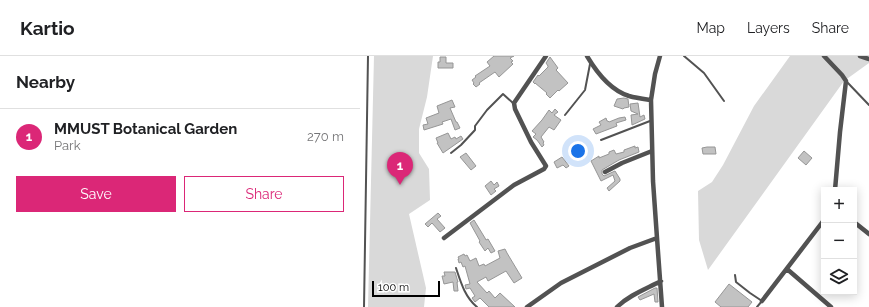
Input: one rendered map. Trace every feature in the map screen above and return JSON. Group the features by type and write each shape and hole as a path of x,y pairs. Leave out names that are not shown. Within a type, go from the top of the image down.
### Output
{"street":[{"path":"444,238 514,185 544,169 546,166 526,132 515,109 514,103 546,56"},
{"path":"587,56 595,70 614,88 628,96 651,100"},
{"path":"660,56 655,74 651,100 651,120 662,307"},
{"path":"824,56 846,81 835,187"},
{"path":"860,56 869,59"},
{"path":"605,172 622,163 652,151"},
{"path":"762,301 822,223"},
{"path":"855,223 869,234"},
{"path":"527,307 561,283 630,248 657,238"},
{"path":"786,269 831,307"},
{"path":"617,307 631,296 660,281"}],"lane":[{"path":"364,307 368,56"},
{"path":"684,56 704,73 724,102"},
{"path":"565,115 585,90 590,62"},
{"path":"846,81 869,105"},
{"path":"451,153 475,130 475,126 487,110 503,94 514,103"},
{"path":"601,140 651,120"},
{"path":"456,268 464,291 477,307"},
{"path":"735,275 736,282 762,301 758,307"}],"shaded area":[{"path":"374,56 433,56 427,97 419,129 419,153 429,169 430,200 409,214 426,288 424,307 368,307"},
{"path":"790,56 869,56 869,63 844,81 708,270 699,240 698,191 712,182 723,165 754,106"}],"building":[{"path":"494,56 514,56 510,58 513,61 511,62 513,64 499,77 495,72 479,83 480,84 476,87 472,80 476,77 475,76 490,66 487,62"},
{"path":"440,57 446,57 446,63 453,63 453,68 438,68"},
{"path":"550,57 558,68 556,70 568,83 550,98 546,94 547,93 533,82 538,75 539,76 548,67 546,63"},
{"path":"617,99 628,99 629,107 623,109 614,106"},
{"path":"452,100 455,107 450,108 460,128 455,130 451,119 442,122 443,124 424,130 423,125 428,124 426,118 439,113 437,106"},
{"path":"638,103 640,117 644,115 645,119 632,125 631,115 638,114 631,111 630,104"},
{"path":"555,109 558,112 554,115 561,120 554,130 549,127 541,137 544,142 542,147 533,137 536,134 532,131 549,110 552,113"},
{"path":"625,117 626,120 616,123 617,126 596,134 593,129 601,125 599,122 606,118 609,122"},
{"path":"448,133 451,139 455,137 456,139 461,136 463,139 443,153 437,143 436,138"},
{"path":"635,146 635,148 638,147 639,152 619,160 602,170 602,174 604,176 615,171 620,179 620,181 609,191 607,188 615,181 613,175 601,181 591,161 599,156 599,158 609,154 609,152 614,150 616,154 624,152 624,150"},
{"path":"715,147 716,154 703,154 702,148"},
{"path":"804,151 812,158 806,165 798,158"},
{"path":"466,153 476,166 471,170 460,157"},
{"path":"562,157 569,166 566,168 563,165 557,168 554,162"},
{"path":"491,181 494,185 497,182 499,186 494,189 496,191 491,195 485,186"},
{"path":"438,213 441,216 437,219 445,228 440,232 432,223 428,227 425,224"},
{"path":"474,220 486,240 488,239 495,251 491,253 488,248 485,251 470,223"},
{"path":"505,249 522,278 514,283 506,271 488,281 486,277 477,282 487,293 489,291 495,298 500,293 515,307 489,307 480,298 475,302 472,298 475,296 470,288 466,289 465,285 470,284 465,266 463,267 461,262 459,263 458,257 464,254 465,256 467,255 470,261 476,258 479,266 484,264 485,266 500,258 498,251"},
{"path":"444,272 455,272 458,282 458,291 454,291 453,282 444,284 442,276 445,276"},
{"path":"729,284 752,302 748,307 721,307 715,302"},
{"path":"657,288 658,302 655,302 654,294 640,300 638,297"}],"place":[{"name":"MMUST Botanical Garden","path":"400,185"}]}
